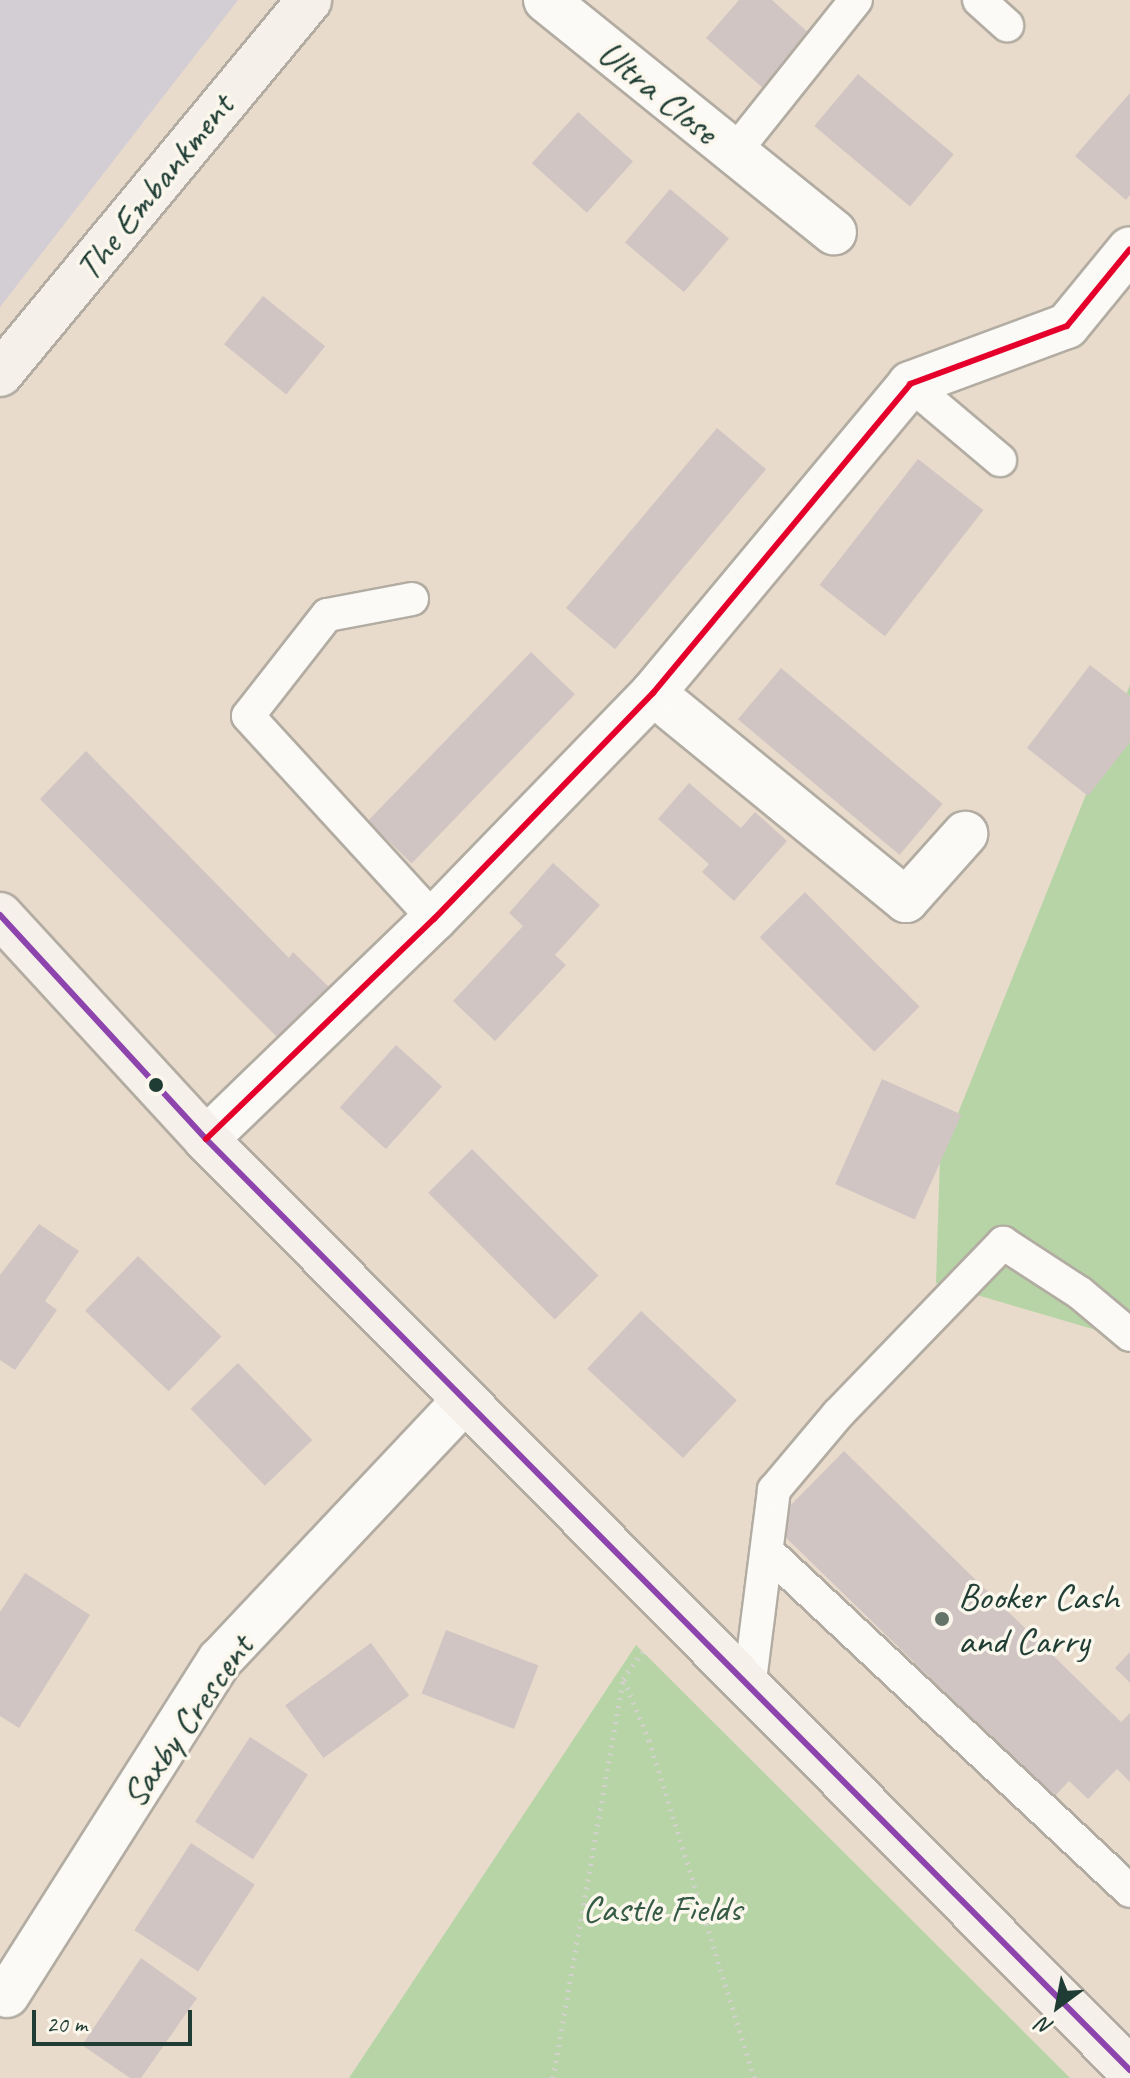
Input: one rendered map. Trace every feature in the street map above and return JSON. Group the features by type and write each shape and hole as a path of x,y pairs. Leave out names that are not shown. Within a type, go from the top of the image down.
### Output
{"main road":[{"name":"The Embankment","path":"0,374 309,0"},
{"path":"0,915 206,1139 1130,2070"}],"street":[{"name":"Ultra Close","path":"546,0 733,154 834,232"},
{"path":"206,1139 434,919 653,693 910,384 1067,326 1130,249"},
{"path":"653,693 906,900 965,834"},
{"name":"Saxby Crescent","path":"7,1995 220,1660 464,1401"}],"lane":[{"name":"Ultra Close","path":"733,154 856,0"},
{"path":"979,0 1007,25"},
{"path":"910,384 1000,460"},
{"path":"412,599 327,615 248,716 434,919"},
{"path":"749,1688 770,1554 774,1490 838,1414 1003,1243 1080,1293 1130,1335"},
{"path":"770,1554 1130,1891"}],"path":[{"path":"553,2078 623,1679 672,1610"},
{"path":"623,1679 649,1740 754,2078"}],"shaded area":[{"path":"0,0 238,0 0,307"}],"green space":[{"path":"1130,685 1130,1340 936,1283 940,1158"},
{"name":"Castle Fields","path":"636,1645 1070,2078 349,2078"}],"building":[{"path":"739,0 772,0 811,35 764,89 706,38"},
{"path":"858,74 954,154 910,206 814,126"},
{"path":"1130,93 1130,195 1126,200 1075,156"},
{"path":"578,112 633,162 587,213 532,163"},
{"path":"670,189 729,238 684,292 625,243"},
{"path":"263,296 325,346 286,395 224,344"},
{"path":"717,428 766,469 615,649 566,608"},
{"path":"918,459 983,510 885,636 819,585"},
{"path":"531,652 575,694 412,863 368,821"},
{"path":"1090,665 1130,696 1130,742 1088,796 1027,748"},
{"path":"781,668 943,804 900,855 738,719"},
{"path":"86,751 289,958 293,952 331,989 280,1040 40,799"},
{"path":"689,783 741,828 755,812 787,841 734,901 702,872 709,864 658,819"},
{"path":"553,863 600,905 555,955 566,965 495,1041 453,1001 523,926 509,913"},
{"path":"805,892 920,1007 874,1052 760,937"},
{"path":"396,1045 442,1086 386,1149 340,1107"},
{"path":"882,1079 961,1114 915,1219 835,1184"},
{"path":"472,1149 599,1276 555,1319 428,1193"},
{"path":"39,1224 79,1251 45,1301 57,1310 15,1370 0,1360 0,1275"},
{"path":"138,1256 221,1337 169,1391 85,1311"},
{"path":"641,1311 737,1400 683,1458 587,1369"},
{"path":"238,1363 312,1440 265,1486 191,1409"},
{"name":"Booker Cash and Carry","path":"844,1451 1121,1722 1130,1713 1130,1782 1117,1769 1088,1799 1069,1781 1053,1798 772,1524"},
{"path":"25,1573 90,1615 19,1728 0,1716 0,1612"},
{"path":"446,1630 538,1665 514,1729 422,1693"},
{"path":"371,1643 409,1696 323,1758 285,1705"},
{"name":"Booker Cash and Carry","path":"1130,1652 1130,1683 1115,1668"},
{"path":"250,1737 308,1775 253,1859 195,1822"},
{"path":"191,1843 255,1884 198,1972 134,1930"},
{"path":"141,1958 197,1998 141,2078 130,2078 82,2045"}],"transit line":[{"path":"206,1139 434,919 653,693 910,384 1067,326 1130,249"},
{"path":"0,915 206,1139 1130,2070"}],"place":[{"name":"Booker Cash and Carry","path":"942,1619"}]}
